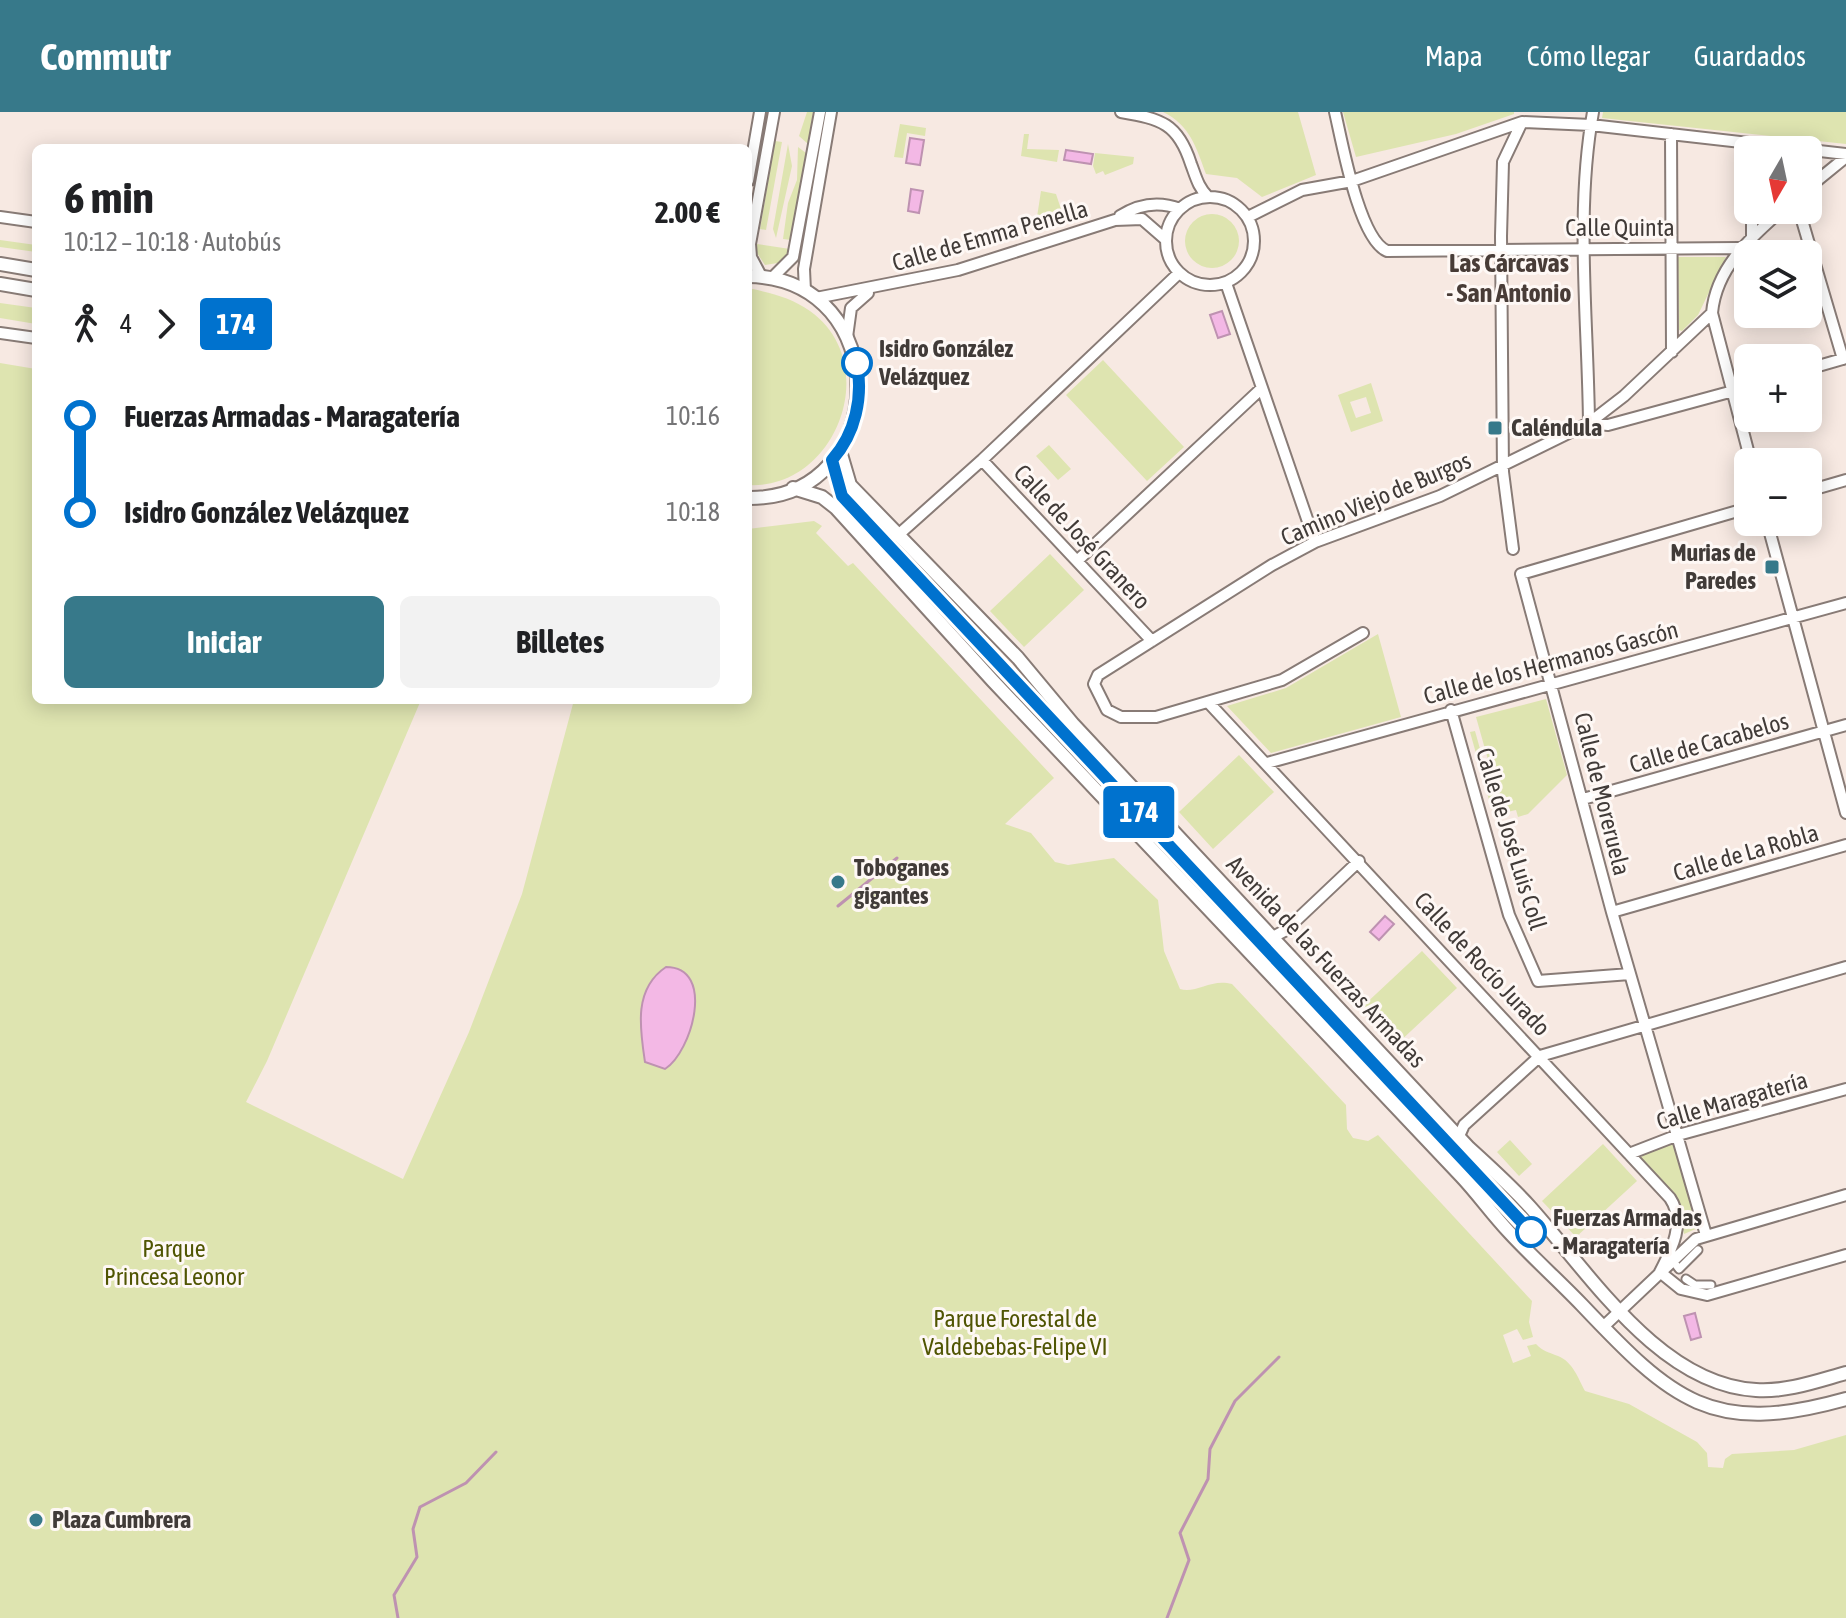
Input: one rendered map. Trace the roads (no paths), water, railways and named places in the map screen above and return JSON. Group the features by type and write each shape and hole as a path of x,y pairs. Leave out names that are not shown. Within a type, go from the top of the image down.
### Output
{"street":[{"path":"752,158 760,112"},
{"path":"752,233 774,112"},
{"path":"760,277 793,257 820,112"},
{"path":"810,295 806,258 831,112"},
{"path":"1121,112 1170,126 1181,137 1198,186 1208,197"},
{"path":"1335,112 1352,181"},
{"path":"1593,112 1586,136 1589,423 1608,425 1733,392"},
{"path":"1248,217 1302,190 1352,181 1522,117 1734,143"},
{"path":"1513,549 1503,466 1501,250 1503,162 1522,117"},
{"path":"1671,134 1669,248 1672,352"},
{"path":"1822,153 1846,155"},
{"path":"1822,176 1846,155"},
{"name":"Calle Quinta","path":"1352,181 1378,247 1387,251 1734,248"},
{"path":"1208,197 1227,200 1248,217 1255,243 1253,256 1237,277 1226,283 1201,285 1179,273 1171,262 1165,239 1171,221 1180,209 1208,197"},
{"name":"Calle de Emma Penella","path":"810,295 877,289 958,270 1115,220 1141,205 1180,209"},
{"path":"0,217 32,221"},
{"name":"Calle de Emma Penella","path":"1115,220 1142,219 1165,239"},
{"path":"1752,224 1752,236"},
{"name":"Camino Viejo de Burgos","path":"1748,240 1766,224"},
{"path":"1803,224 1845,359 1822,365"},
{"name":"Camino Viejo de Burgos","path":"1208,702 1135,720 1107,710 1094,684 1098,675 1272,565 1315,542 1406,510 1589,423 1672,352 1712,313 1713,298 1734,258"},
{"path":"0,264 32,269"},
{"path":"897,536 1179,273"},
{"path":"752,497 793,488 814,477 840,451 854,421 859,387 857,363 847,337 834,316 810,295 760,277"},
{"path":"1226,283 1315,542"},
{"path":"0,284 32,289"},
{"name":"Calle de Emma Penella","path":"847,337 851,308 857,299 877,289"},
{"path":"1712,313 1747,448"},
{"path":"0,333 32,337"},
{"path":"1077,561 1262,388"},
{"name":"Avenida de las Fuerzas Armadas","path":"840,451 850,485 1018,658 1073,724 1459,1136 1512,1187 1670,1359 1720,1384 1778,1390 1846,1373"},
{"name":"Calle de José Granero","path":"982,460 1152,641"},
{"path":"1822,487 1846,480"},
{"name":"Avenida de las Fuerzas Armadas","path":"793,488 822,497 836,508 993,681 1461,1176 1511,1234 1651,1376 1679,1394 1713,1409 1767,1416 1803,1411 1846,1399"},
{"name":"Calle de Moreruela","path":"1706,1235 1612,912 1553,683 1521,574 1734,512"},
{"path":"1771,536 1846,813"},
{"name":"Calle de los Hermanos Gascón","path":"1267,763 1846,603"},
{"path":"1208,702 1282,680 1363,633"},
{"name":"Calle de Rocío Jurado","path":"1208,702 1540,1056 1675,1207 1676,1240 1660,1272"},
{"name":"Calle de José Luis Coll","path":"1451,710 1509,915 1538,981 1630,974"},
{"name":"Calle de Cacabelos","path":"1583,799 1846,725"},
{"name":"Calle de La Robla","path":"1612,912 1846,845"},
{"path":"1273,937 1286,930 1359,861"},
{"path":"1459,1136 1464,1125 1540,1056 1846,967"},
{"name":"Calle Maragatería","path":"1629,1154 1678,1135 1846,1089"},
{"path":"1603,1327 1696,1239 1846,1195"},
{"path":"1698,1250 1677,1267 1684,1282 1711,1285"},
{"path":"1660,1272 1681,1289 1707,1295 1846,1255"}],"waterway":[{"path":"838,906 897,858"},
{"path":"1167,1618 1189,1560 1180,1533 1208,1479 1210,1449 1235,1401 1279,1357"},
{"path":"398,1618 394,1595 417,1557 413,1529 420,1507 466,1483 496,1452"}],"place":[{"name":"Isidro González Velázquez","path":"857,363"},
{"name":"Caléndula","path":"1495,428"},
{"name":"Murias de Paredes","path":"1772,567"},
{"name":"Toboganes gigantes","path":"838,882"},
{"name":"Fuerzas Armadas - Maragatería","path":"1531,1232"},
{"name":"Plaza Cumbrera","path":"36,1520"}],"district":[{"name":"Las Cárcavas - San Antonio","path":"1509,278"}],"park label":[{"name":"Parque Princesa Leonor","path":"174,1263"},
{"name":"Parque Forestal de Valdebebas-Felipe VI","path":"1015,1333"}]}
